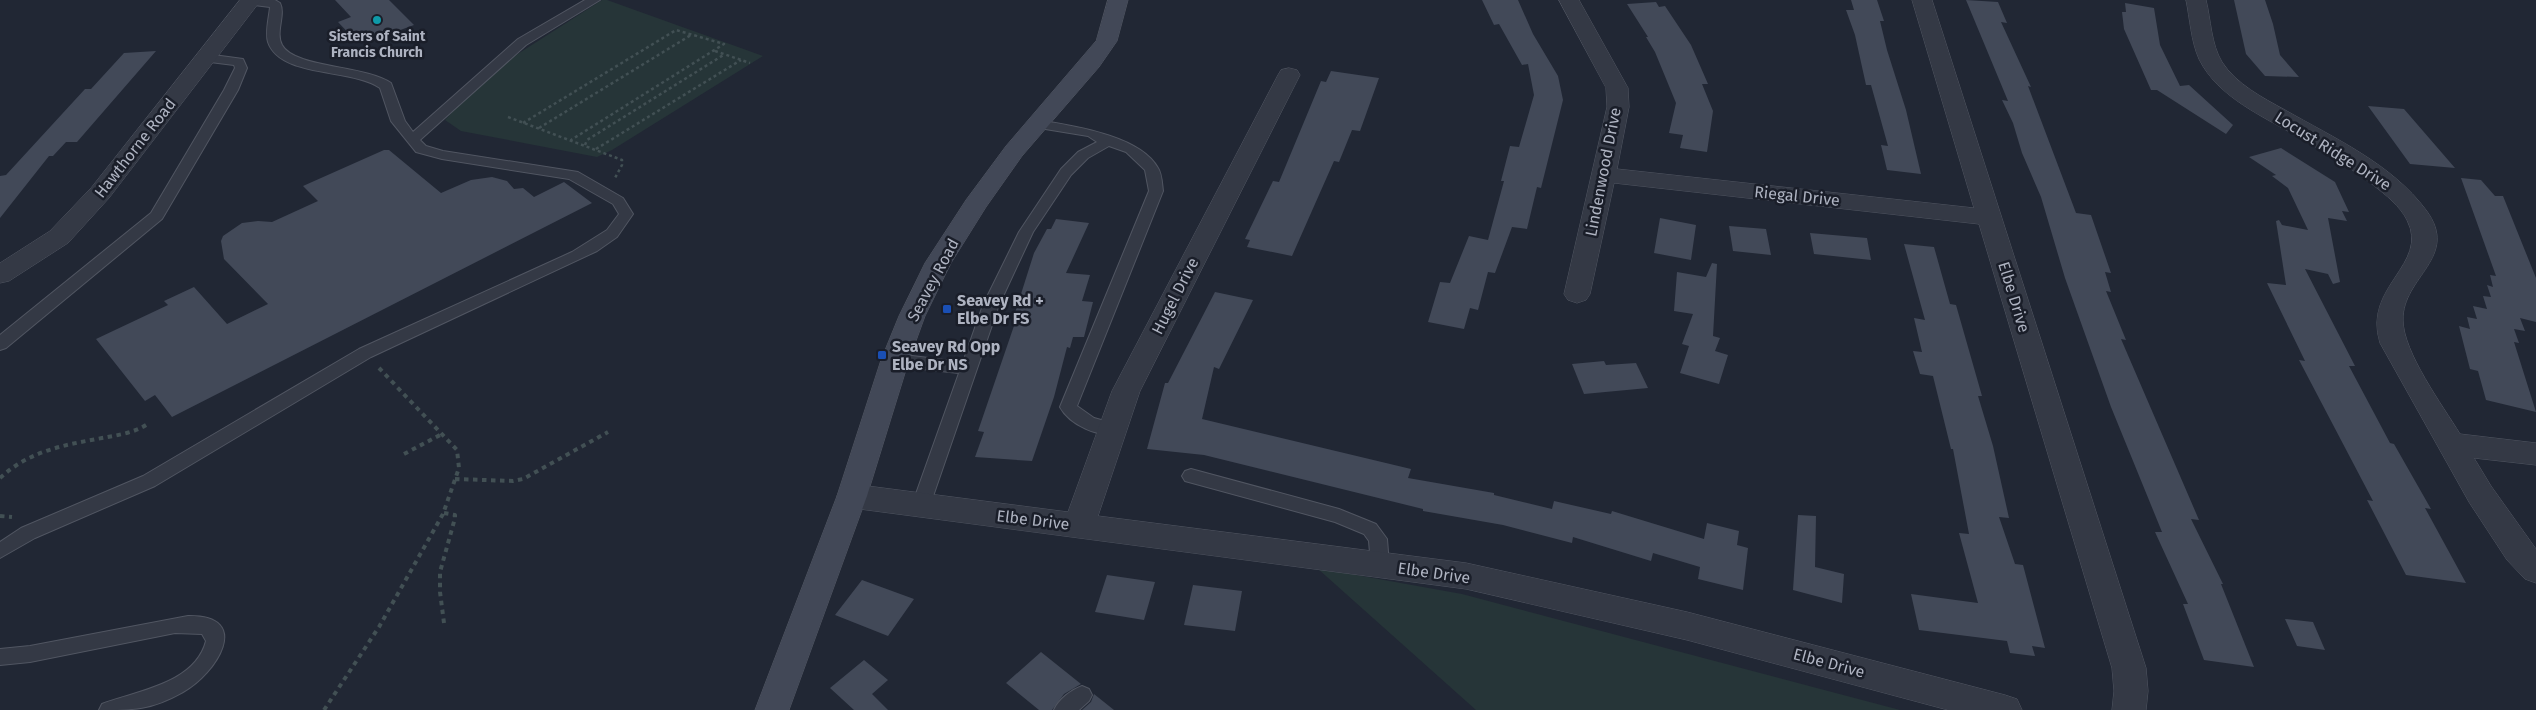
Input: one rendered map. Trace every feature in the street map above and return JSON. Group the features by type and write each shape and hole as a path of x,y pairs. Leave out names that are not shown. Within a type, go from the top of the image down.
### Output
{"street":[{"name":"Hawthorne Road","path":"0,275 59,237 100,193 250,0"},
{"name":"Seavey Road","path":"772,710 852,496 895,360 912,316 938,263 974,205 1014,151 1091,62 1106,41 1118,0"},
{"name":"Lindenwood Drive","path":"1570,0 1617,88 1618,107 1576,294"},
{"name":"Elbe Drive","path":"1922,0 2129,668 2131,691 2129,710"},
{"name":"Locust Ridge Drive","path":"2196,0 2213,65 2225,78 2261,106 2368,170 2401,195 2420,218 2425,231 2425,250 2398,292 2390,311 2390,331 2398,353 2480,494 2518,551 2536,570"},
{"name":"Hugel Drive","path":"1079,526 1126,391 1290,75"},
{"name":"Riegal Drive","path":"1604,175 1989,217"},
{"path":"2451,444 2536,454"},
{"name":"Elbe Drive","path":"852,496 1466,576 1687,626 2005,710"}],"lane":[{"path":"0,551 28,533 149,481 365,353 537,275 598,244 617,229 626,214 618,202 600,189 573,175 442,155 421,149 398,121 386,86 362,74 314,66 290,59 278,51 274,42 276,6 270,2 250,0"},
{"path":"412,140 522,42 594,0"},
{"path":"0,344 157,216 231,90 241,68 239,62 206,58"},
{"path":"1038,124 1092,132 1103,139 1131,149 1152,169 1156,191 1135,247 1068,407 1076,418 1088,424 1113,428"},
{"path":"922,505 992,305 1026,232 1066,172 1083,155 1104,144 1103,139"},
{"path":"895,360 969,368"},
{"path":"1191,476 1339,516 1370,529 1378,539 1380,565"},
{"path":"0,657 30,654 175,625 196,624 210,629 216,637 214,651 205,664 188,679 172,689 140,702 109,710"},
{"path":"1064,710 1082,695"}],"path":[{"path":"523,122 676,30 724,44 570,140"},
{"path":"539,128 692,35"},
{"path":"714,50 750,63"},
{"path":"585,145 587,140 725,54"},
{"path":"596,149 741,60"},
{"path":"508,117 622,160 622,165 616,176 600,189"},
{"path":"324,710 379,627 443,514 459,468 457,450 365,353"},
{"path":"0,478 19,461 37,453 61,446 132,432 149,423"},
{"path":"455,479 513,481 523,479 608,432"},
{"path":"404,454 442,434"},
{"path":"443,514 455,515 456,520 448,539 438,576 438,599 444,623"}],"shaded area":[{"path":"602,0 607,0 763,56 612,150 597,157 461,131 445,120 488,73"},
{"path":"1317,568 1462,594 1900,710 1476,710"}],"building":[{"name":"Sisters of Saint Francis Church","path":"335,0 389,0 414,25 384,36 382,33 357,42 338,22 351,17"},
{"path":"1482,0 1518,0 1533,34 1558,76 1563,100 1541,188 1537,187 1527,229 1512,227 1495,273 1488,272 1478,310 1470,308 1464,329 1428,322 1440,282 1450,283 1469,236 1488,240 1504,181 1501,181 1510,146 1519,147 1534,95 1528,64 1522,65 1499,24 1494,25"},
{"path":"1851,0 1877,0 1884,21 1880,21 1887,50 1906,110 1921,174 1887,170 1881,145 1888,146 1871,85 1866,85 1855,35 1846,10 1854,10"},
{"path":"1966,0 1998,2 2007,23 2001,22 2031,87 2028,86 2076,213 2091,215 2111,273 2105,272 2111,292 2106,291 2126,340 2121,339 2199,520 2191,519 2223,584 2221,584 2254,667 2204,660 2183,604 2188,604 2155,532 2162,532 2111,407 2065,278 2041,197 2022,153 2013,123 2002,100 2008,101"},
{"path":"2234,0 2265,0 2280,55 2299,77 2265,76 2246,54"},
{"path":"1656,2 1659,7 1665,6 1691,45 1708,84 1702,84 1713,111 1707,152 1680,148 1683,135 1669,133 1676,103 1655,52 1646,37 1648,37 1627,4"},
{"path":"2125,3 2154,8 2160,45 2180,86 2189,85 2233,125 2226,134 2157,90 2151,90 2124,29 2122,12 2126,12"},
{"path":"156,51 77,142 66,142 53,156 49,156 0,218 0,176 6,175 85,89 91,89 124,53"},
{"path":"1331,71 1379,78 1360,131 1352,130 1339,162 1334,161 1292,256 1247,247 1250,240 1245,239 1273,181 1279,182 1321,81 1326,82"},
{"path":"2368,106 2404,109 2455,168 2410,164"},
{"path":"2281,148 2335,182 2349,212 2342,211 2347,221 2328,218 2340,282 2333,284 2328,274 2305,269 2355,366 2349,366 2390,443 2394,444 2431,509 2425,508 2466,583 2406,575 2367,500 2373,501 2299,360 2305,361 2267,283 2286,285 2276,221 2279,220 2282,225 2308,230 2288,188 2272,176 2276,175 2249,157"},
{"path":"384,150 389,150 441,193 471,180 492,177 507,181 514,189 523,188 534,197 564,182 592,203 172,417 155,395 145,401 96,339 168,305 164,301 194,287 227,324 268,304 224,259 221,241 223,236 242,223 272,222 318,201 303,186"},
{"path":"2461,178 2481,180 2495,196 2503,196 2536,278 2536,322 2520,318 2525,331 2514,329 2519,343 2514,342 2536,412 2486,400 2478,371 2470,369 2459,326 2470,329 2467,317 2477,319 2473,306 2487,309 2483,296 2491,297 2487,285 2493,287 2490,275 2496,276"},
{"path":"1660,218 1696,225 1691,260 1654,253"},
{"path":"1056,219 1089,223 1066,273 1090,275 1082,301 1093,302 1084,337 1073,337 1070,348 1067,347 1054,397 1032,461 975,457 984,432 978,431 1017,317 1014,316 1034,253 1047,229 1051,229"},
{"path":"1729,226 1766,229 1771,255 1733,251"},
{"path":"1810,233 1867,238 1871,260 1814,254"},
{"path":"1904,244 1934,247 1950,304 1956,305 1982,396 1978,396 1993,446 2009,518 1999,517 2015,564 2023,565 2045,648 2032,646 2035,656 2010,653 2007,641 1919,630 1911,594 1978,603 1959,533 1969,534 1953,449 1951,449 1933,376 1920,374 1913,351 1922,352 1914,318 1925,320"},
{"path":"1712,263 1717,264 1713,336 1720,338 1715,351 1728,355 1719,384 1680,373 1689,346 1682,344 1693,314 1674,311 1677,272 1706,277"},
{"path":"1215,292 1253,300 1219,369 1214,367 1202,419 1411,469 1408,478 1494,493 1494,495 1552,509 1554,501 1611,514 1612,511 1704,539 1707,523 1739,531 1737,545 1748,548 1743,590 1698,579 1700,567 1653,553 1651,561 1573,537 1572,543 1503,525 1423,511 1423,509 1204,455 1147,449 1165,383 1168,383"},
{"path":"1604,361 1606,365 1636,363 1648,388 1584,394 1572,364"},
{"path":"1798,515 1816,516 1815,567 1844,574 1842,603 1793,590"},
{"path":"1107,575 1155,582 1144,620 1095,612"},
{"path":"862,580 914,599 888,636 835,615"},
{"path":"1193,585 1242,591 1235,631 1184,625"},
{"path":"2285,619 2313,622 2325,650 2297,646"},
{"path":"1041,652 1081,684 1064,694 1052,710 1039,710 1006,683"},
{"path":"864,660 888,680 872,694 888,710 854,710 830,688"},
{"path":"1094,694 1114,710 1082,710 1091,702"}],"place":[{"name":"Sisters of Saint Francis Church","path":"377,20"},
{"name":"Seavey Rd + Elbe Dr FS","path":"947,309"},
{"name":"Seavey Rd Opp Elbe Dr NS","path":"882,355"}]}
